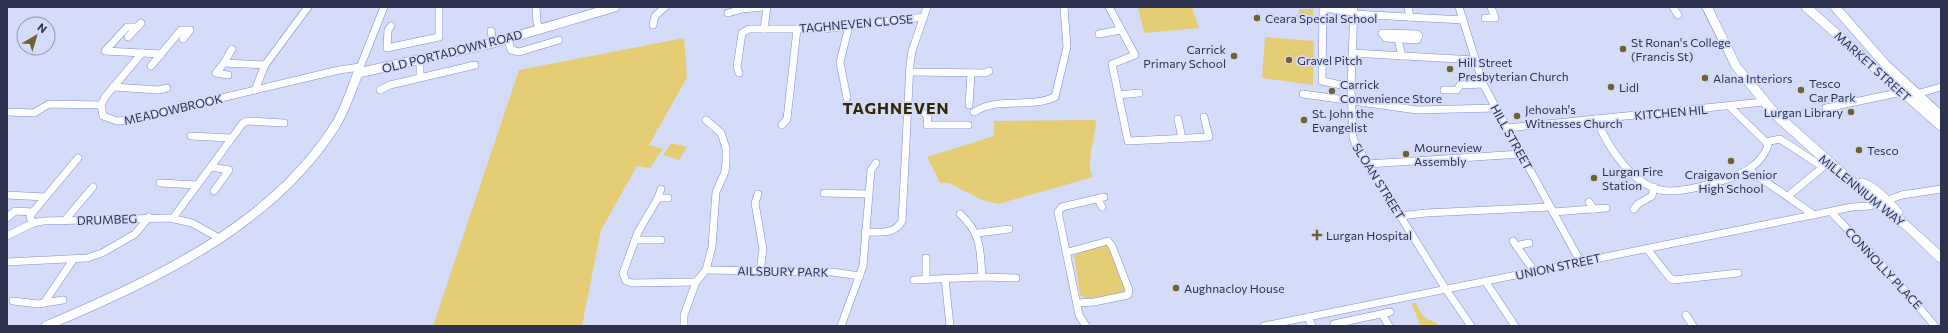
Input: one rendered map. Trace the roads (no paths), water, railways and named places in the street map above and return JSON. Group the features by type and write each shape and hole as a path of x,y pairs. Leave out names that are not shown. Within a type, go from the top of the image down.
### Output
{"highway":[{"name":"MILLENNIUM WAY","path":"1707,7 1736,66 1764,102 1786,126 1815,151 1879,200"},
{"name":"MILLENNIUM WAY","path":"1815,151 1835,164 1879,200 1941,258"}],"main road":[{"name":"OLD PORTADOWN ROAD","path":"359,70 420,60 493,43 614,7"},
{"name":"MARKET STREET","path":"1806,7 1941,126"},
{"name":"MARKET STREET","path":"1834,7 1885,65 1941,116"},
{"path":"46,326 171,268 219,238 279,192 311,158 336,125 347,102 359,70"},
{"path":"61,326 74,314"}],"street":[{"path":"255,90 265,65 308,7"},
{"path":"359,70 384,7"},
{"path":"391,26 388,30 387,48 439,37 439,7"},
{"path":"536,7 537,22 540,28"},
{"path":"653,25 655,16 665,7"},
{"path":"728,13 742,9 763,7"},
{"path":"764,28 767,7"},
{"path":"866,232 893,231 900,227 902,221 909,72 912,50 926,7"},
{"path":"974,112 981,105 993,103 1040,104 1048,102 1055,97 1067,47 1064,7"},
{"path":"1109,7 1120,30 1135,55 1112,64 1128,141 1209,137 1204,117"},
{"path":"1351,87 1322,81 1324,7 1410,17 1463,20"},
{"path":"1408,7 1410,17"},
{"name":"HILL STREET","path":"1459,7 1483,84 1580,261"},
{"path":"1485,18 1495,18 1491,7"},
{"path":"1673,7 1678,15"},
{"name":"SLOAN STREET","path":"1353,11 1351,87 1353,137 1367,164 1445,288 1471,326"},
{"name":"TAGHNEVEN CLOSE","path":"739,73 737,67 742,33 749,29 797,29 849,26 924,17"},
{"path":"128,37 139,25 127,27 105,51 161,54"},
{"path":"847,98 840,62 849,26"},
{"path":"782,125 787,119 797,29"},
{"path":"151,66 181,30 190,30 183,39"},
{"path":"491,30 493,43"},
{"path":"1098,34 1120,30"},
{"path":"1382,33 1416,34 1419,38 1417,40 1398,39 1386,38 1382,33"},
{"path":"508,39 512,54 561,40"},
{"path":"1398,39 1402,56"},
{"name":"MEADOWBROOK","path":"228,75 216,73 232,49"},
{"path":"8,112 34,113 49,104 90,106 100,104 142,53"},
{"path":"1352,53 1475,60"},
{"path":"420,60 420,78"},
{"path":"224,63 265,65"},
{"path":"380,90 389,83 420,78 466,64 475,65"},
{"name":"MEADOWBROOK","path":"100,104 103,116 117,121 129,120 255,90 359,70"},
{"path":"909,72 971,73 989,71"},
{"path":"969,105 971,73"},
{"path":"1444,90 1457,90 1460,84 1483,84"},
{"name":"MEADOWBROOK","path":"113,87 158,90 166,88"},
{"path":"1826,108 1902,92 1920,93 1941,87"},
{"path":"1118,95 1139,93"},
{"path":"1303,94 1426,111 1496,108"},
{"path":"1838,99 1844,104"},
{"name":"KITCHEN HIL","path":"1507,128 1764,102"},
{"path":"1596,119 1611,150 1623,165 1636,177 1654,187 1668,191 1696,187 1741,174 1749,170 1767,150 1768,146 1766,142 1730,106"},
{"path":"921,111 928,116 927,125 968,124"},
{"path":"1178,119 1182,139"},
{"path":"684,326 684,315 696,282 706,270 712,247 716,192 725,172 726,163 726,148 721,133 706,120"},
{"path":"173,218 243,123 247,121 284,123"},
{"path":"191,136 231,138"},
{"path":"1766,142 1780,139 1823,167 1788,196"},
{"path":"1367,164 1521,154"},
{"path":"33,223 30,217 33,212 78,158"},
{"path":"841,326 860,276 864,260 868,194 871,170 876,163"},
{"path":"211,167 229,170 214,191"},
{"path":"1749,170 1814,215"},
{"path":"160,183 197,185"},
{"name":"DRUMBEG","path":"65,220 93,187"},
{"path":"1634,209 1638,204 1652,196 1654,187"},
{"path":"661,189 658,198 635,240 623,273 626,281 632,283 696,282"},
{"name":"UNION STREET","path":"1264,326 1445,288 1831,212 1905,194 1941,189"},
{"path":"824,193 868,194"},
{"path":"758,194 756,203 763,249 760,271"},
{"path":"7,195 45,197"},
{"path":"658,198 668,198"},
{"path":"1086,326 1082,322 1077,303 1059,209 1101,198 1102,207"},
{"path":"1589,202 1594,209"},
{"path":"1400,216 1426,213 1606,208"},
{"path":"7,218 15,211 33,212"},
{"name":"CONNOLLY PLACE","path":"1831,212 1888,271 1935,326"},
{"path":"960,214 971,223 978,233 982,277"},
{"name":"DRUMBEG","path":"7,236 33,223 65,220 149,217 173,218 201,226 219,238"},
{"name":"DRUMBEG","path":"7,262 54,259 73,260 87,258 102,253 120,244 135,234 149,217"},
{"path":"978,233 1009,229"},
{"path":"635,240 661,240"},
{"path":"1068,252 1108,241 1112,246 1129,290 1128,295 1094,302 1077,303"},
{"path":"1529,243 1514,243 1534,271"},
{"path":"1647,249 1670,278 1674,280 1738,273"},
{"path":"926,258 926,279"},
{"path":"44,303 73,260"},
{"name":"AILSBURY PARK","path":"706,270 832,272 860,276"},
{"path":"914,280 982,277 1016,278"},
{"path":"945,278 950,326"},
{"path":"1485,281 1515,326"},
{"path":"13,301 21,304 63,300"},
{"path":"1334,324 1386,313 1390,326"},
{"path":"1686,316 1692,326"},
{"path":"1308,317 1312,326"}],"place":[{"name":"Ceara Special School","path":"1257,18"},
{"name":"St Ronan's College (Francis St)","path":"1623,49"},
{"name":"Carrick Primary School","path":"1234,56"},
{"name":"Gravel Pitch","path":"1289,60"},
{"name":"Hill Street Presbyterian Church","path":"1450,69"},
{"name":"Alana Interiors","path":"1705,78"},
{"name":"Lidl","path":"1611,87"},
{"name":"Tesco Car Park","path":"1801,90"},
{"name":"Carrick Convenience Store","path":"1332,91"},
{"name":"Lurgan Library","path":"1851,112"},
{"name":"Jehovah's Witnesses Church","path":"1517,116"},
{"name":"St. John the Evangelist","path":"1304,120"},
{"name":"Tesco","path":"1859,150"},
{"name":"Mourneview Assembly","path":"1406,154"},
{"name":"Craigavon Senior High School","path":"1731,161"},
{"name":"Lurgan Fire Station","path":"1594,178"},
{"name":"Lurgan Hospital","path":"1317,235"},
{"name":"Aughnacloy House","path":"1176,288"}],"district":[{"name":"TAGHNEVEN","path":"896,107"}]}
